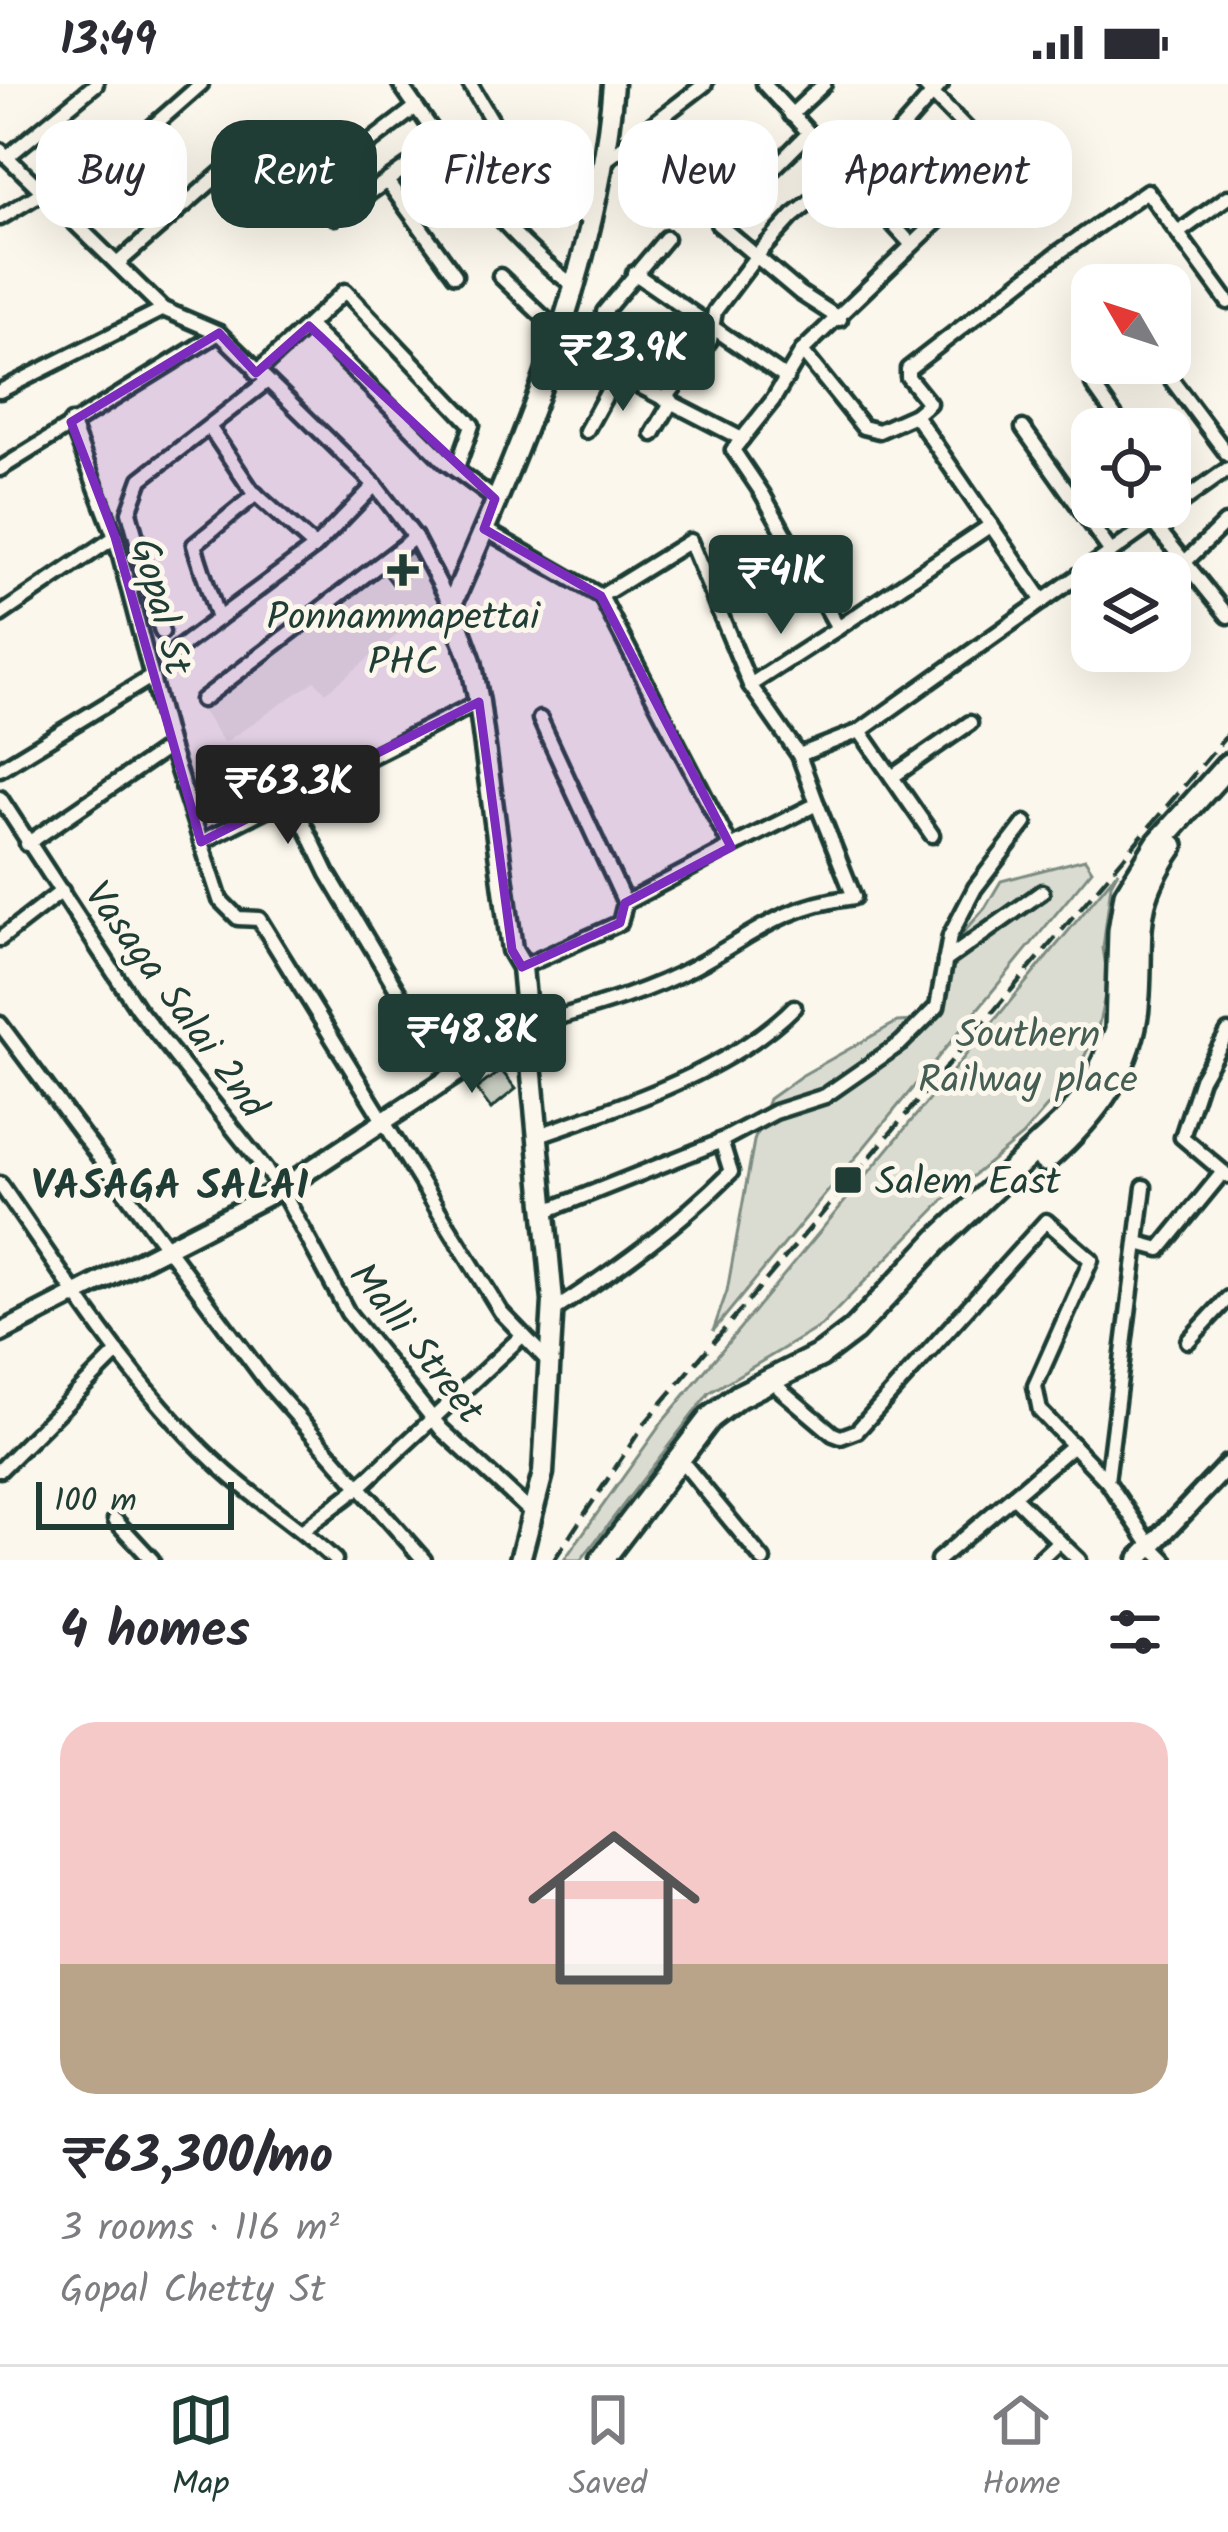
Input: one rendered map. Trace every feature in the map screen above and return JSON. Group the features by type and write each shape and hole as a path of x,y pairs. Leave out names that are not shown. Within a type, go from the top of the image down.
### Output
{"main road":[{"path":"594,200 613,84"},
{"path":"520,1560 543,1473 552,1365 546,1211 522,967 512,950 471,661 451,606 556,337 588,228"},
{"path":"602,1560 699,1430 726,1405 821,1354 854,1330 959,1218 1062,1124 1092,1089 1117,1030 1126,894 1158,843 1228,765"},
{"path":"680,1459 740,1408 828,1366 872,1333 962,1234 1072,1135 1110,1089 1134,1026 1138,917 1144,897 1175,842 1228,782"}],"street":[{"path":"36,184 4,154 96,84"},
{"path":"160,120 201,84"},
{"path":"400,84 425,120"},
{"path":"470,84 491,120"},
{"path":"601,164 705,84"},
{"path":"764,84 802,128"},
{"path":"791,116 824,84"},
{"path":"838,628 763,493 733,450 802,351 999,162 932,87 902,120"},
{"path":"377,137 416,107"},
{"path":"802,140 718,224 840,319"},
{"path":"377,189 401,172"},
{"path":"117,264 211,181"},
{"path":"387,182 455,275"},
{"path":"802,351 863,427 879,431 915,415 929,403 908,377 908,369 1058,253 1148,191 1226,294"},
{"path":"0,218 36,197"},
{"path":"1178,233 1228,197"},
{"path":"652,434 669,399 710,340 715,311 756,257 802,210"},
{"path":"80,228 163,308 219,333 375,485 415,537 451,606"},
{"path":"509,228 531,255 573,285"},
{"path":"896,228 912,245"},
{"path":"604,312 666,238"},
{"path":"634,272 786,378"},
{"path":"500,276 556,337 742,439"},
{"path":"162,632 129,512 141,479 210,428 345,291 472,425 456,470"},
{"path":"0,391 163,308"},
{"path":"309,326 456,470 495,499"},
{"path":"0,469 219,333"},
{"path":"586,431 618,373"},
{"path":"1175,384 1228,455"},
{"path":"1093,385 1109,408"},
{"path":"915,415 1042,601"},
{"name":"Gopal St","path":"71,422 115,537 170,746 220,900 238,918 259,919 385,1121"},
{"path":"210,428 256,494 315,547"},
{"path":"1023,428 1111,552 1146,528"},
{"path":"1191,490 1228,469"},
{"path":"176,650 315,547 375,485"},
{"path":"218,619 194,544 256,494"},
{"path":"1191,556 1228,524"},
{"path":"750,685 991,525"},
{"path":"1157,528 1177,552"},
{"path":"484,529 601,596 731,847"},
{"path":"0,615 115,537"},
{"path":"202,700 415,537"},
{"path":"0,1333 281,1189 529,1026 627,998 696,966 774,918 803,906 854,897 799,755 750,685 690,541 601,596"},
{"path":"718,609 800,562"},
{"path":"1191,570 1228,616"},
{"path":"799,755 860,731 1071,580"},
{"path":"0,769 151,676"},
{"path":"201,842 479,702"},
{"path":"522,967 620,923 625,903 540,719"},
{"path":"892,777 970,723"},
{"path":"860,731 932,835"},
{"path":"27,844 170,746"},
{"name":"Vasaga Salai 2nd","path":"0,798 136,1008 281,1189"},
{"path":"292,799 328,874 404,1000"},
{"path":"625,903 817,804"},
{"path":"546,1211 722,1140 775,1112 825,1096 902,1043 937,1007 950,936 974,888 1025,824"},
{"path":"0,939 62,891"},
{"path":"944,962 1042,892"},
{"path":"539,1135 607,1112 687,1076 770,1031 794,1007"},
{"path":"0,1024 266,1381 424,1560"},
{"path":"1138,1243 1160,1249 1226,1174 1182,1137 1201,1079 1228,1032"},
{"path":"385,1121 501,1312 552,1365"},
{"path":"553,1311 625,1264 731,1172 722,1140"},
{"path":"0,1184 118,1352 226,1472 303,1530 334,1560"},
{"path":"1107,1481 1144,1187"},
{"name":"Malli Street","path":"281,1189 348,1313 433,1419 532,1514"},
{"path":"780,1389 833,1434 841,1437 857,1431 1046,1221 1091,1260 1035,1385 1040,1412 1107,1481 1144,1553 1166,1560"},
{"path":"1188,1341 1228,1298"},
{"path":"303,1530 358,1488 523,1335"},
{"path":"0,1470 118,1352"},
{"path":"938,1560 1073,1445"},
{"path":"680,1459 763,1560"},
{"path":"1144,1553 1228,1465"},
{"path":"1013,1496 1079,1560"},
{"path":"115,1520 152,1560"},
{"path":"1040,1560 1059,1541"}],"highlighted area":[{"path":"309,326 495,499 484,529 601,596 731,847 625,903 620,923 522,967 512,950 479,702 201,842 115,537 71,422 219,333 256,373"}],"shaded area":[{"path":"422,567 443,598 326,693 315,681 224,743 202,710 341,601 383,574 392,589"}],"green space":[{"path":"1085,859 1092,870 713,1331 727,1291 754,1141 769,1099 897,1022 930,1020 957,940 1001,881"},
{"name":"Southern Railway place","path":"1118,871 1111,884 1103,948 1108,981 1098,1028 1077,1072 1022,1136 946,1198 821,1326 709,1393 581,1560 564,1560 664,1420"}],"building":[{"path":"410,549 419,566 394,586 382,570"},
{"path":"501,1070 516,1089 491,1109 476,1089"}],"railway":[{"path":"554,1560 645,1423 1228,734"}],"place":[{"name":"Ponnammapettai PHC","path":"403,570"},
{"name":"Salem East","path":"848,1180"}],"district":[{"name":"VASAGA SALAI","path":"170,1184"}]}
